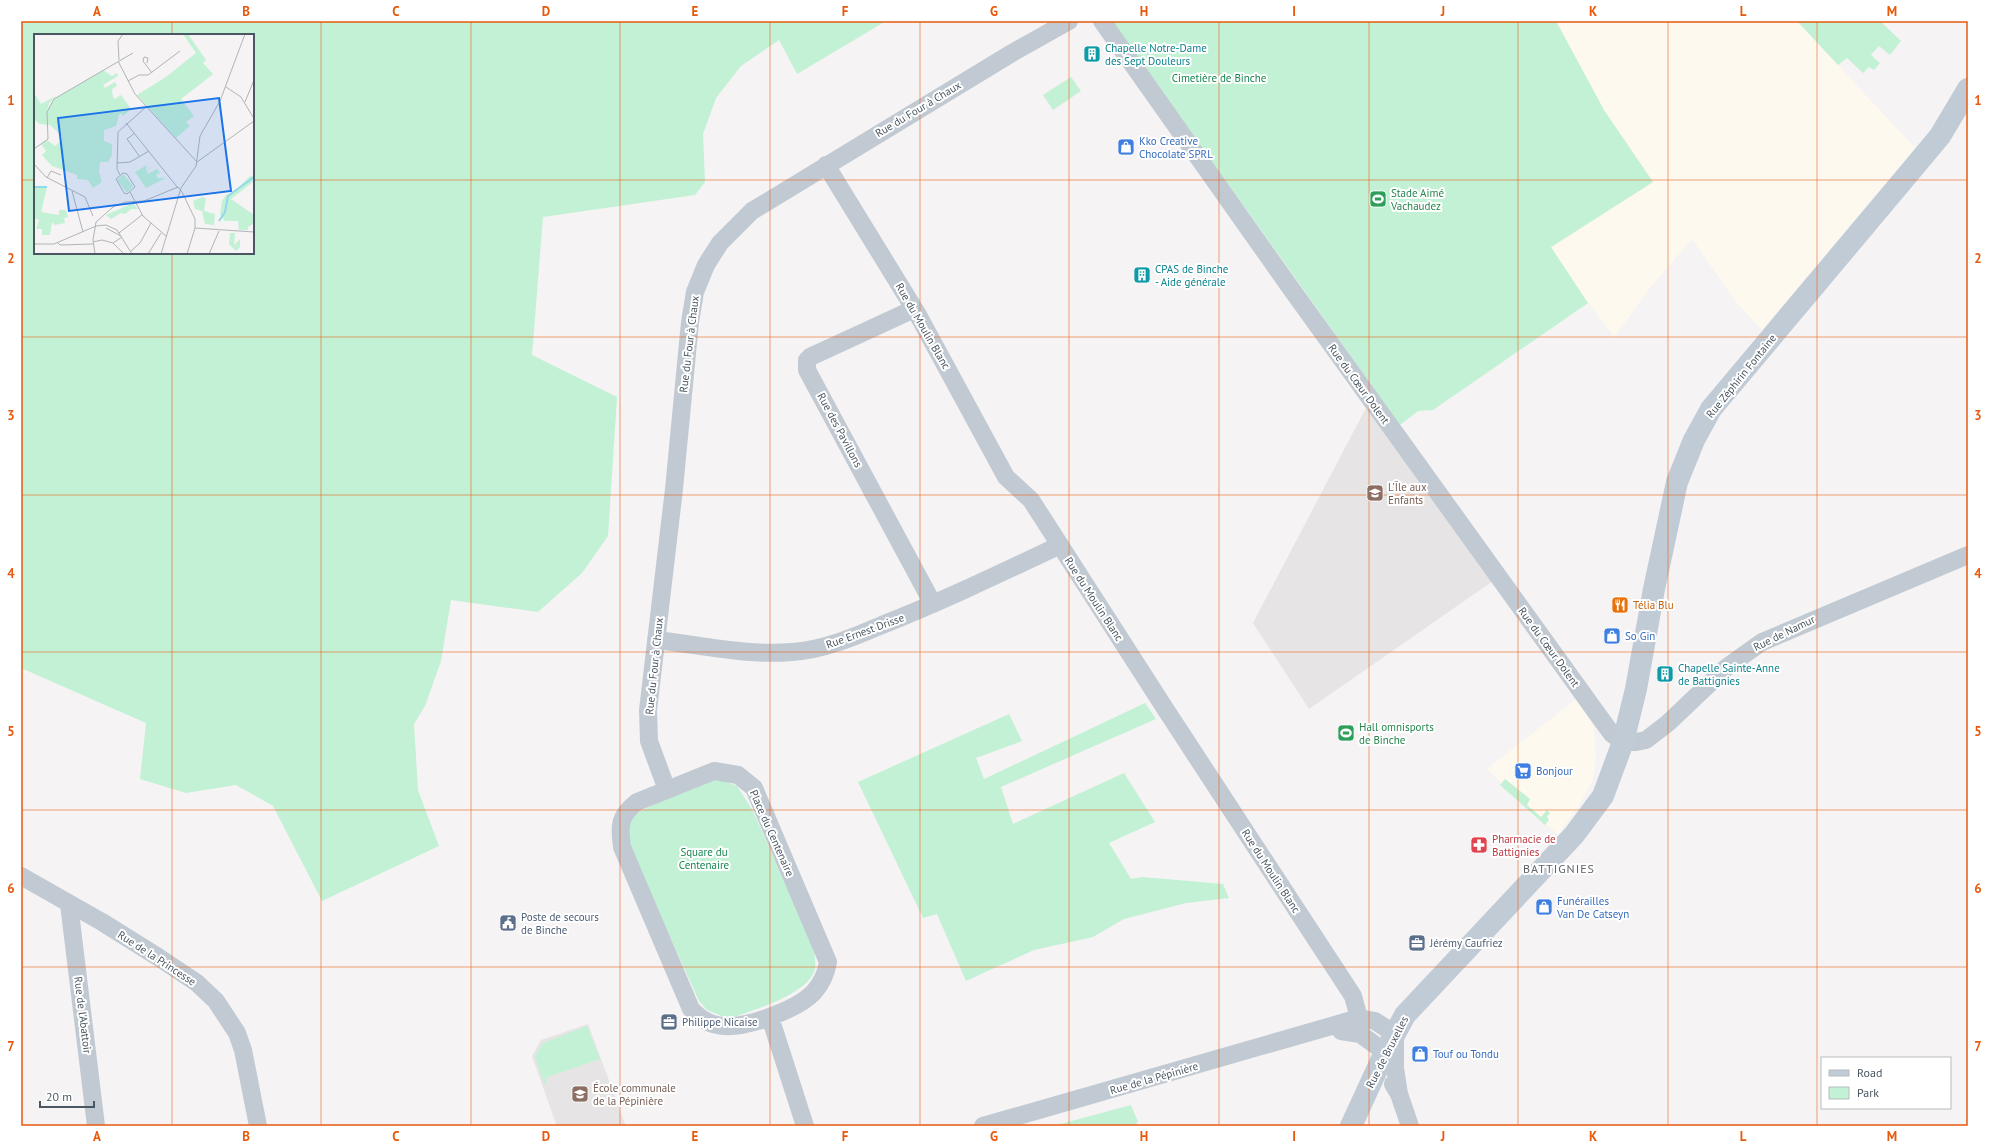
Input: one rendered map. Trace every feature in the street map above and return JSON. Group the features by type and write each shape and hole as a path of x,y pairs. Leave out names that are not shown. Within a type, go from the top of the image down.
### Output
{"main road":[{"name":"Rue Zéphirin Fontaine","path":"1623,742 1636,690 1654,589 1677,482 1694,440 1711,409 1863,230 1940,136 1968,89"},
{"name":"Rue de Bruxelles","path":"1351,1126 1386,1051 1405,1016 1574,835 1603,796 1623,742"}],"street":[{"name":"Rue du Four à Chaux","path":"667,790 649,741 648,710 674,489 690,322 695,292 714,252 739,222 752,211 1012,53 1069,21"},
{"name":"Rue du Cœur Dolent","path":"1102,21 1287,283 1601,719 1612,734 1623,742"},
{"name":"Rue du Moulin Blanc","path":"826,165 914,308 1006,477 1031,500 1353,996 1356,1025"},
{"name":"Rue des Pavillons","path":"914,308 810,357 806,364 807,370 933,604"},
{"name":"Rue Ernest Drisse","path":"656,640 755,652 794,652 850,638 933,604 1060,545"},
{"name":"Rue de Namur","path":"1623,742 1636,742 1653,736 1727,666 1762,642 1968,554"},
{"name":"Place du Centenaire","path":"714,771 738,775 754,788 828,962 826,974 813,992 797,1004 770,1017 730,1027 702,1020 691,1009 622,847 620,824 626,811 637,802 714,771"},
{"name":"Rue de la Princesse","path":"21,876 108,926 197,982 216,1001 237,1033 243,1050 258,1126"},
{"name":"Rue de l'Abattoir","path":"69,904 96,1126"},
{"path":"770,1017 805,1126"},
{"path":"1356,1025 1375,1021 1386,1051 1395,1068 1399,1094 1410,1126"},
{"name":"Rue de la Pépinière","path":"983,1126 1324,1030 1356,1025"},
{"path":"1386,1051 1388,1077 1399,1094"}],"shaded area":[{"path":"1556,21 1797,21 1915,148 1762,330 1736,302 1692,239 1650,288 1614,337 1576,286 1551,248 1653,182 1604,110"},
{"name":"L'Île aux Enfants","path":"1367,406 1493,581 1309,709 1253,623"},
{"path":"1576,699 1594,728 1596,758 1593,779 1580,804 1558,835 1487,769"},
{"path":"588,1024 626,1126 557,1126 556,1124 532,1056 541,1040"}],"green space":[{"path":"21,21 886,21 797,74 779,40 741,66 716,98 703,134 705,182 695,195 543,217 532,355 617,397 608,536 582,573 538,612 451,600 441,661 425,706 414,724 418,790 439,846 322,901 273,806 236,785 186,793 140,779 146,723 21,668"},
{"name":"Stade Aimé Vachaudez","path":"1112,21 1556,21 1604,110 1653,182 1551,247 1588,303 1433,410 1418,411 1400,425"},
{"path":"1797,21 1880,21 1901,41 1890,55 1879,46 1871,55 1880,63 1874,70 1869,67 1863,73 1847,58 1838,65"},
{"path":"1071,77 1081,91 1053,110 1043,95"},
{"path":"1145,703 1156,719 1001,787 1013,824 1124,773 1155,822 1109,843 1131,879 1142,877 1223,884 1229,898 1186,903 1124,919 1093,937 1034,950 966,981 937,914 923,918 858,782 1009,714 1022,741 976,758 984,779"},
{"path":"1505,779 1530,799 1527,805 1541,817 1547,810 1550,813 1547,817 1549,820 1545,825 1500,785"},
{"name":"Square du Centenaire","path":"722,780 737,786 753,811 814,948 815,964 814,972 808,981 800,988 789,995 763,1007 729,1019 707,1010 699,1001 629,846 630,823 634,816 639,812 710,781"},
{"path":"587,1026 600,1059 545,1078 547,1084 544,1084 535,1056 543,1043"},
{"path":"1131,1105 1138,1122 1134,1126 1053,1126"}],"place":[{"name":"Chapelle Notre-Dame des Sept Douleurs","path":"1092,54"},
{"name":"Kko Creative Chocolate SPRL","path":"1126,147"},
{"name":"Stade Aimé Vachaudez","path":"1378,199"},
{"name":"CPAS de Binche - Aide générale","path":"1142,275"},
{"name":"L'Île aux Enfants","path":"1375,493"},
{"name":"Télia Blu","path":"1620,605"},
{"name":"So Gin","path":"1612,636"},
{"name":"Chapelle Sainte-Anne de Battignies","path":"1665,674"},
{"name":"Hall omnisports de Binche","path":"1346,733"},
{"name":"Bonjour","path":"1523,771"},
{"name":"Pharmacie de Battignies","path":"1479,845"},
{"name":"Funérailles Van De Catseyn","path":"1544,907"},
{"name":"Poste de secours de Binche","path":"508,923"},
{"name":"Jérémy Caufriez","path":"1417,943"},
{"name":"Philippe Nicaise","path":"669,1022"},
{"name":"Touf ou Tondu","path":"1420,1054"},
{"name":"École communale de la Pépinière","path":"580,1094"}],"district":[{"name":"BATTIGNIES","path":"1559,869"}],"park label":[{"name":"Cimetière de Binche","path":"1219,78"}]}
